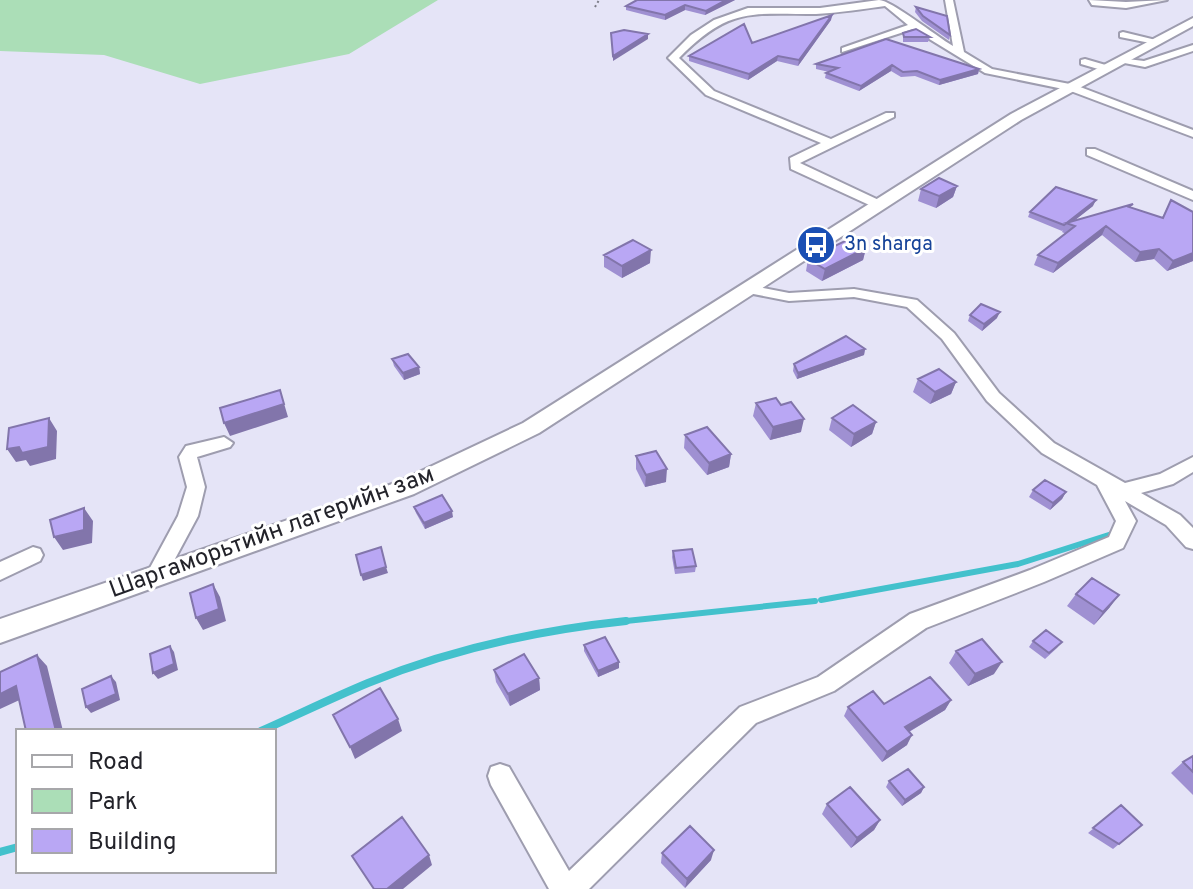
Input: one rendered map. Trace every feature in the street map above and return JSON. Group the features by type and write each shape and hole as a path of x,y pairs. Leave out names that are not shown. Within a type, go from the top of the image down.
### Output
{"street":[{"path":"949,0 959,53"},
{"path":"1092,2 1126,5 1163,0"},
{"path":"828,142 710,93 673,58 694,37 717,22 751,10 820,11 885,2 914,26 989,71 1071,87 1193,134"},
{"name":"Шаргаморьтийн лагерийн зам","path":"0,631 406,488 517,435 1016,117 1193,21"},
{"path":"845,50 914,26"},
{"path":"1123,35 1155,41"},
{"path":"1085,62 1145,64 1193,48"},
{"path":"878,205 795,166 794,161 828,142 890,115"},
{"path":"1091,152 1193,196"},
{"path":"748,289 789,297 854,293 912,303 948,336 993,397 1048,448 1186,525 1193,541"},
{"path":"155,577 188,516 196,487 188,457 192,451 224,443"},
{"path":"1113,486 1166,479 1193,464"},
{"path":"500,776 567,889 748,715 826,684 918,621 1116,542 1126,521 1113,486"},
{"path":"0,572 33,555"}],"path":[{"path":"595,7 599,0"}],"green space":[{"path":"0,0 438,0 349,54 200,84 104,55 0,51"}],"building":[{"path":"637,0 726,0 706,11 685,5 665,15 626,6"},
{"path":"916,7 947,16 950,35 923,16"},
{"path":"832,15 799,60 778,56 749,74 689,56 744,24 752,43"},
{"path":"916,29 930,37 904,37 903,33"},
{"path":"624,30 648,34 613,56 611,33"},
{"path":"886,39 979,69 940,80 917,71 903,72 892,65 861,86 826,73 838,68 816,64"},
{"path":"939,178 957,186 939,196 921,189"},
{"path":"1056,187 1096,200 1064,225 1030,212"},
{"path":"1171,200 1193,212 1193,253 1173,261 1159,249 1140,252 1106,226 1058,263 1038,255 1075,226 1066,223 1133,204 1129,207 1163,218"},
{"path":"849,239 866,248 825,269 808,259"},
{"path":"633,240 651,250 622,266 604,255"},
{"path":"981,304 1000,312 984,324 970,315"},
{"path":"846,336 865,349 798,373 794,364"},
{"path":"408,354 419,367 403,373 392,359"},
{"path":"939,369 956,382 935,392 918,379"},
{"path":"280,390 284,404 224,423 220,408"},
{"path":"776,398 781,405 791,402 804,419 773,427 756,403"},
{"path":"853,405 876,422 854,434 832,418"},
{"path":"49,418 48,447 22,453 19,447 7,449 9,428"},
{"path":"707,427 731,454 709,463 685,435"},
{"path":"656,451 667,469 646,475 636,456"},
{"path":"1045,480 1066,492 1053,503 1033,490"},
{"path":"442,495 452,511 424,523 414,507"},
{"path":"84,508 84,530 54,537 50,520"},
{"path":"381,547 386,567 361,575 356,555"},
{"path":"692,549 696,566 676,568 673,551"},
{"path":"1092,578 1119,595 1103,612 1076,594"},
{"path":"213,584 219,609 196,618 190,593"},
{"path":"1046,630 1062,642 1049,653 1033,641"},
{"path":"605,637 619,662 598,671 584,645"},
{"path":"982,639 1002,662 975,674 956,651"},
{"path":"170,646 174,664 153,673 150,654"},
{"path":"524,654 539,678 508,694 494,670"},
{"path":"37,655 56,729 26,729 16,686 0,694 0,672"},
{"path":"111,676 116,694 86,707 82,689"},
{"path":"930,677 951,700 905,727 912,735 887,752 848,707 873,691 884,704"},
{"path":"380,688 398,719 350,747 333,715"},
{"path":"1193,756 1193,772 1183,762"},
{"path":"908,769 924,787 905,800 889,781"},
{"path":"850,787 880,820 857,838 827,804"},
{"path":"1121,805 1142,825 1119,844 1093,828"},
{"path":"402,817 429,855 387,889 374,889 352,856"},
{"path":"690,826 714,850 687,879 662,853"}],"waterway":[{"path":"821,600 1018,564 1115,533"},
{"path":"607,623 815,601"},
{"path":"265,729 368,683 463,651 528,636 626,621"},
{"path":"0,852 16,848"}],"place":[{"name":"3n sharga","path":"816,245"}]}
